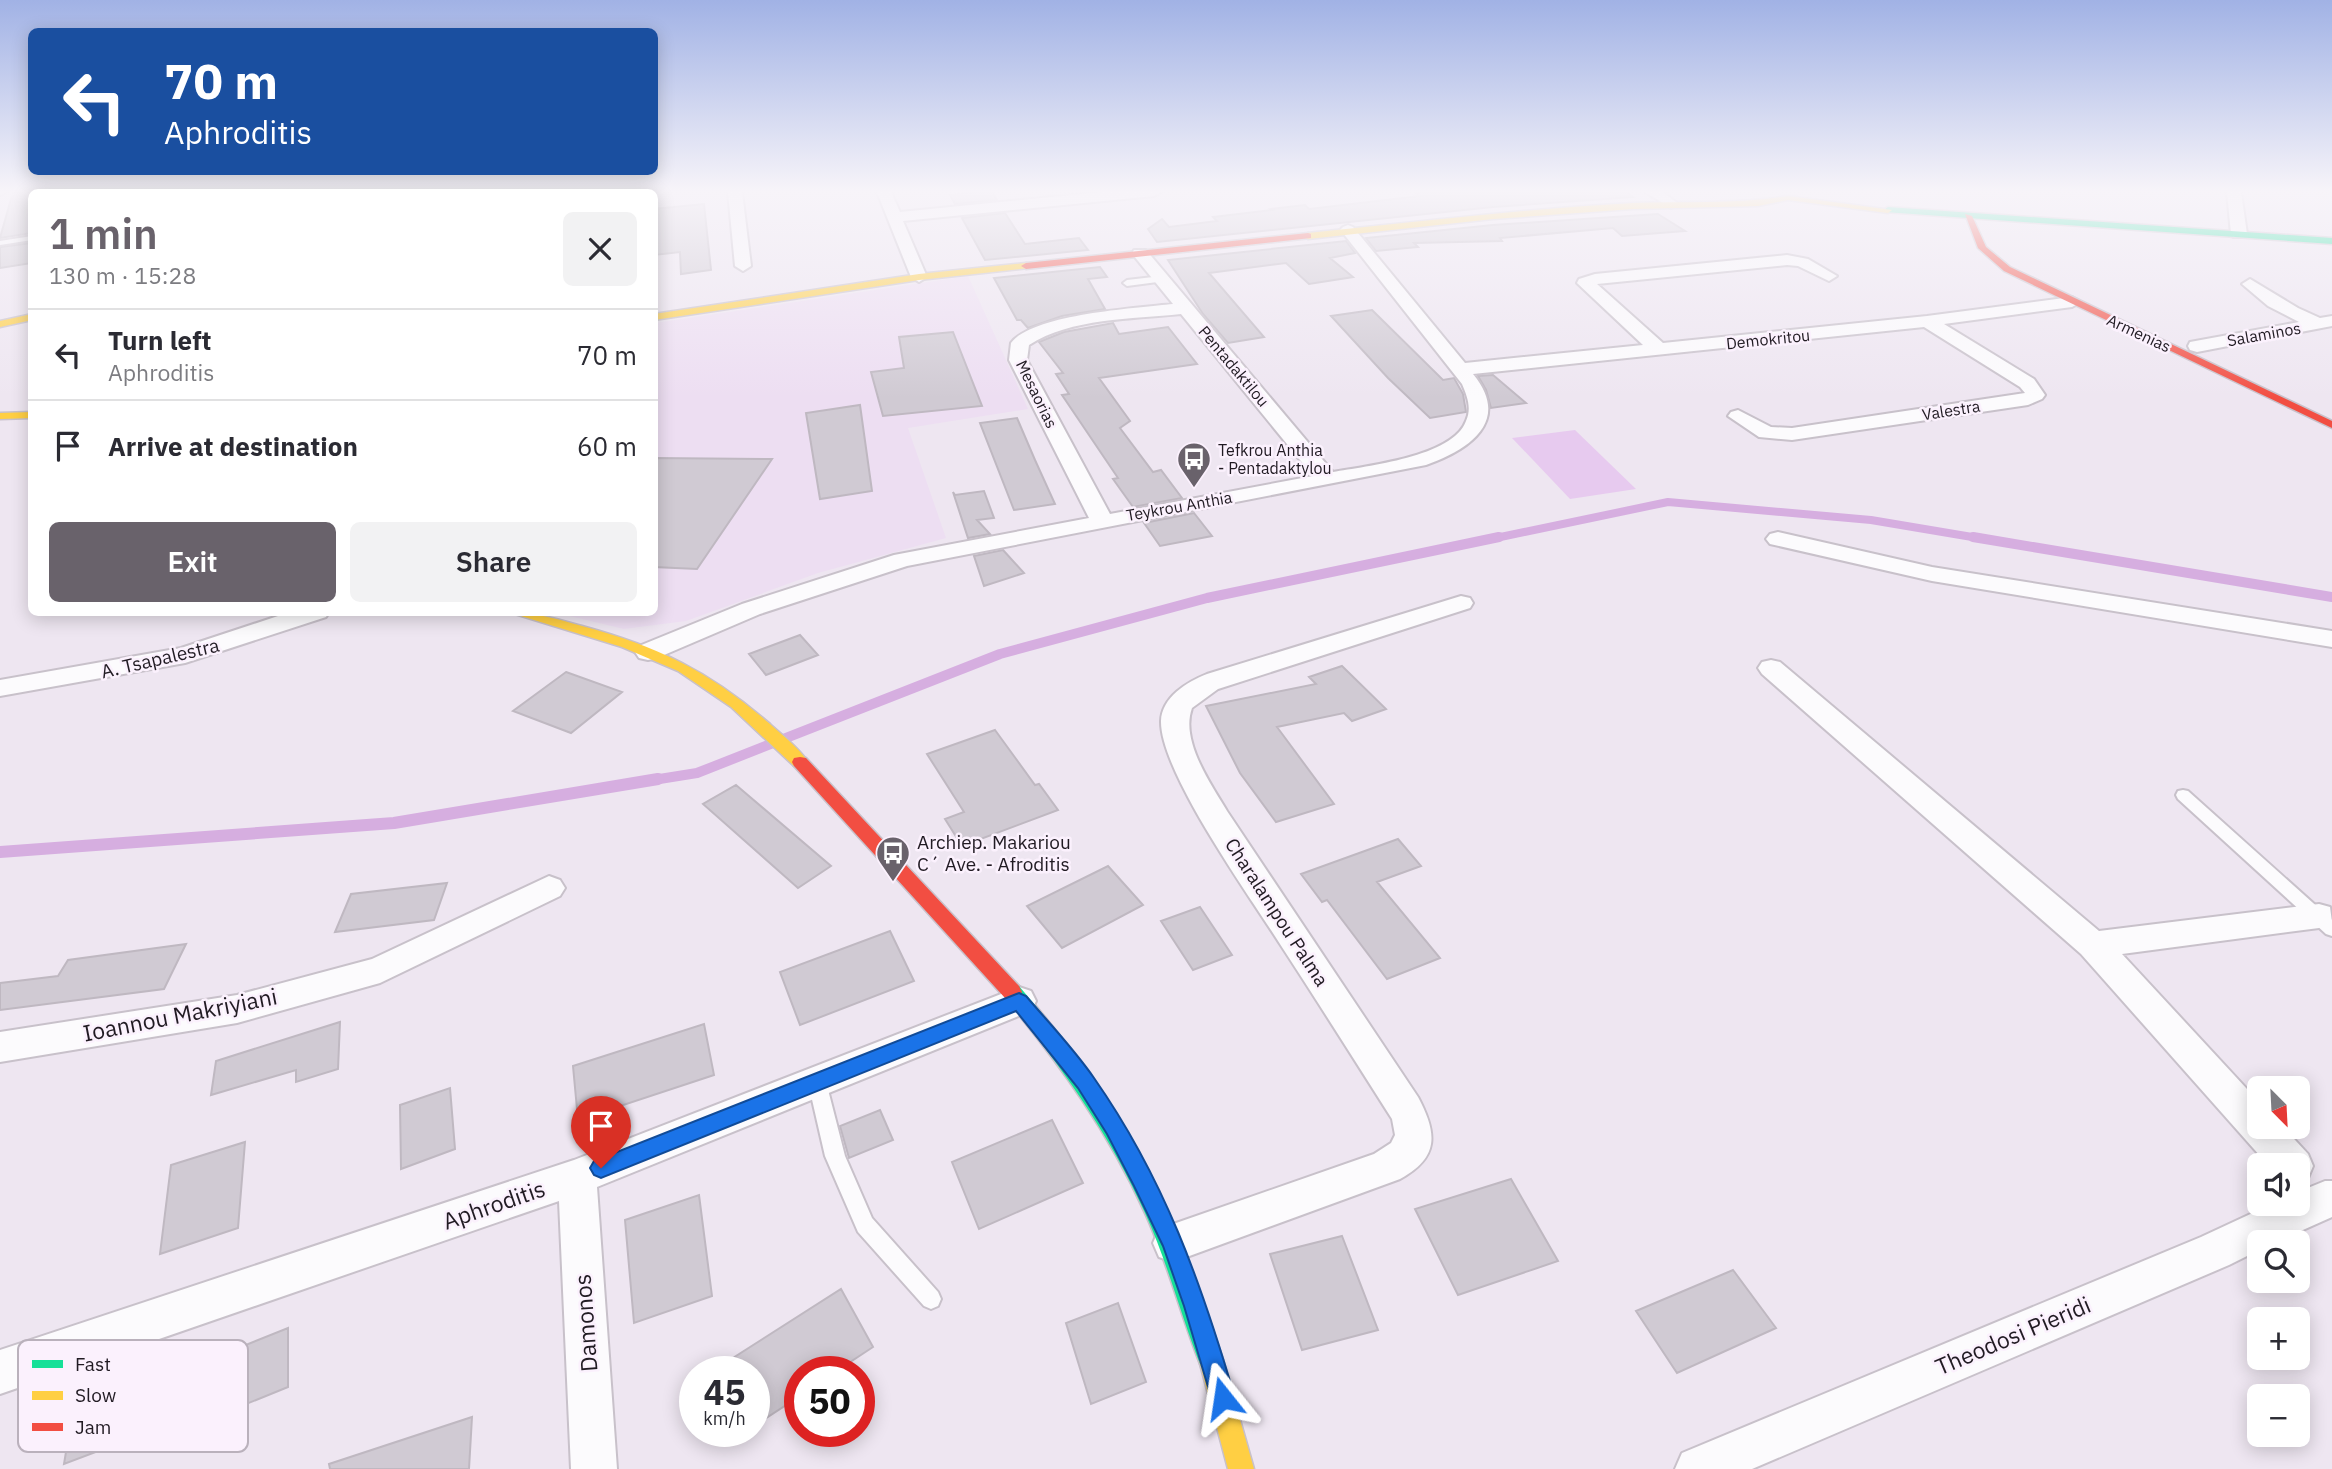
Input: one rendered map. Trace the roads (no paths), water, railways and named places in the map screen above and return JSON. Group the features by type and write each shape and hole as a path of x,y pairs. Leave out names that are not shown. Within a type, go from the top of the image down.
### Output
{"street":[{"path":"742,261 743,266"},
{"path":"912,261 919,277"},
{"path":"658,316 919,277 1070,261"},
{"name":"Pentadaktilou","path":"1146,261 1327,479"},
{"name":"Teykrou Anthia","path":"649,652 751,609 882,566 1102,520 1413,463 1433,456 1460,441 1477,422 1478,399 1462,369 1373,261"},
{"path":"1660,350 1585,283 1595,279 1781,261"},
{"path":"1790,261 1808,264 1829,276"},
{"name":"Armenias","path":"1996,261 2026,279 2332,425"},
{"path":"2250,284 2282,308 2326,323"},
{"name":"Demokritou","path":"1462,369 1927,321 2073,302"},
{"name":"Mesaorias","path":"1102,520 1018,360 1020,343 1035,332 1062,326 1185,308"},
{"path":"0,324 28,318"},
{"name":"Valestra","path":"1738,416 1766,433 1792,434 2028,399 2035,395 2027,383 1927,321"},
{"name":"Salaminos","path":"2197,346 2326,323"},
{"path":"0,416 28,415"},
{"path":"1778,539 1932,574 2332,639"},
{"name":"Charalampou Palma","path":"1173,1243 1386,1167 1403,1159 1413,1146 1415,1133 1405,1108 1210,807 1176,735 1174,722 1178,710 1192,694 1216,680 1461,603"},
{"name":"A. Tsapalestra","path":"0,688 185,656 305,616"},
{"path":"528,616 649,652 685,670 729,699 825,788 1019,1001 1085,1082 1114,1127 1173,1243 1196,1306 1241,1469"},
{"path":"1771,668 2093,945 2312,1183"},
{"name":"Ioannou Makriyiani","path":"0,1047 237,1009 380,970 550,888"},
{"path":"2093,945 2326,923"},
{"name":"Aphroditis","path":"95,1340 578,1177 1019,1001"},
{"name":"Damonos","path":"578,1177 594,1469"},
{"name":"Theodosi Pieridi","path":"1698,1469 2215,1251 2312,1183"},
{"name":"Aphroditis","path":"0,1372 18,1366"}],"lane":[{"path":"1127,283 1162,279"},
{"path":"2183,795 2326,923"},
{"path":"817,1082 835,1156 865,1225 930,1299"}],"waterway":[{"path":"1491,539 1668,502 1871,520 1984,539"},
{"path":"647,781 697,773 1000,654 1207,598 1499,537"},
{"path":"1973,537 2332,597"},
{"path":"0,852 394,823 658,779"}],"place":[{"name":"Tefkrou Anthia - Pentadaktylou","path":"1194,489"},
{"name":"Archiep. Makariou C´ Ave. - Afroditis","path":"893,883"}]}
